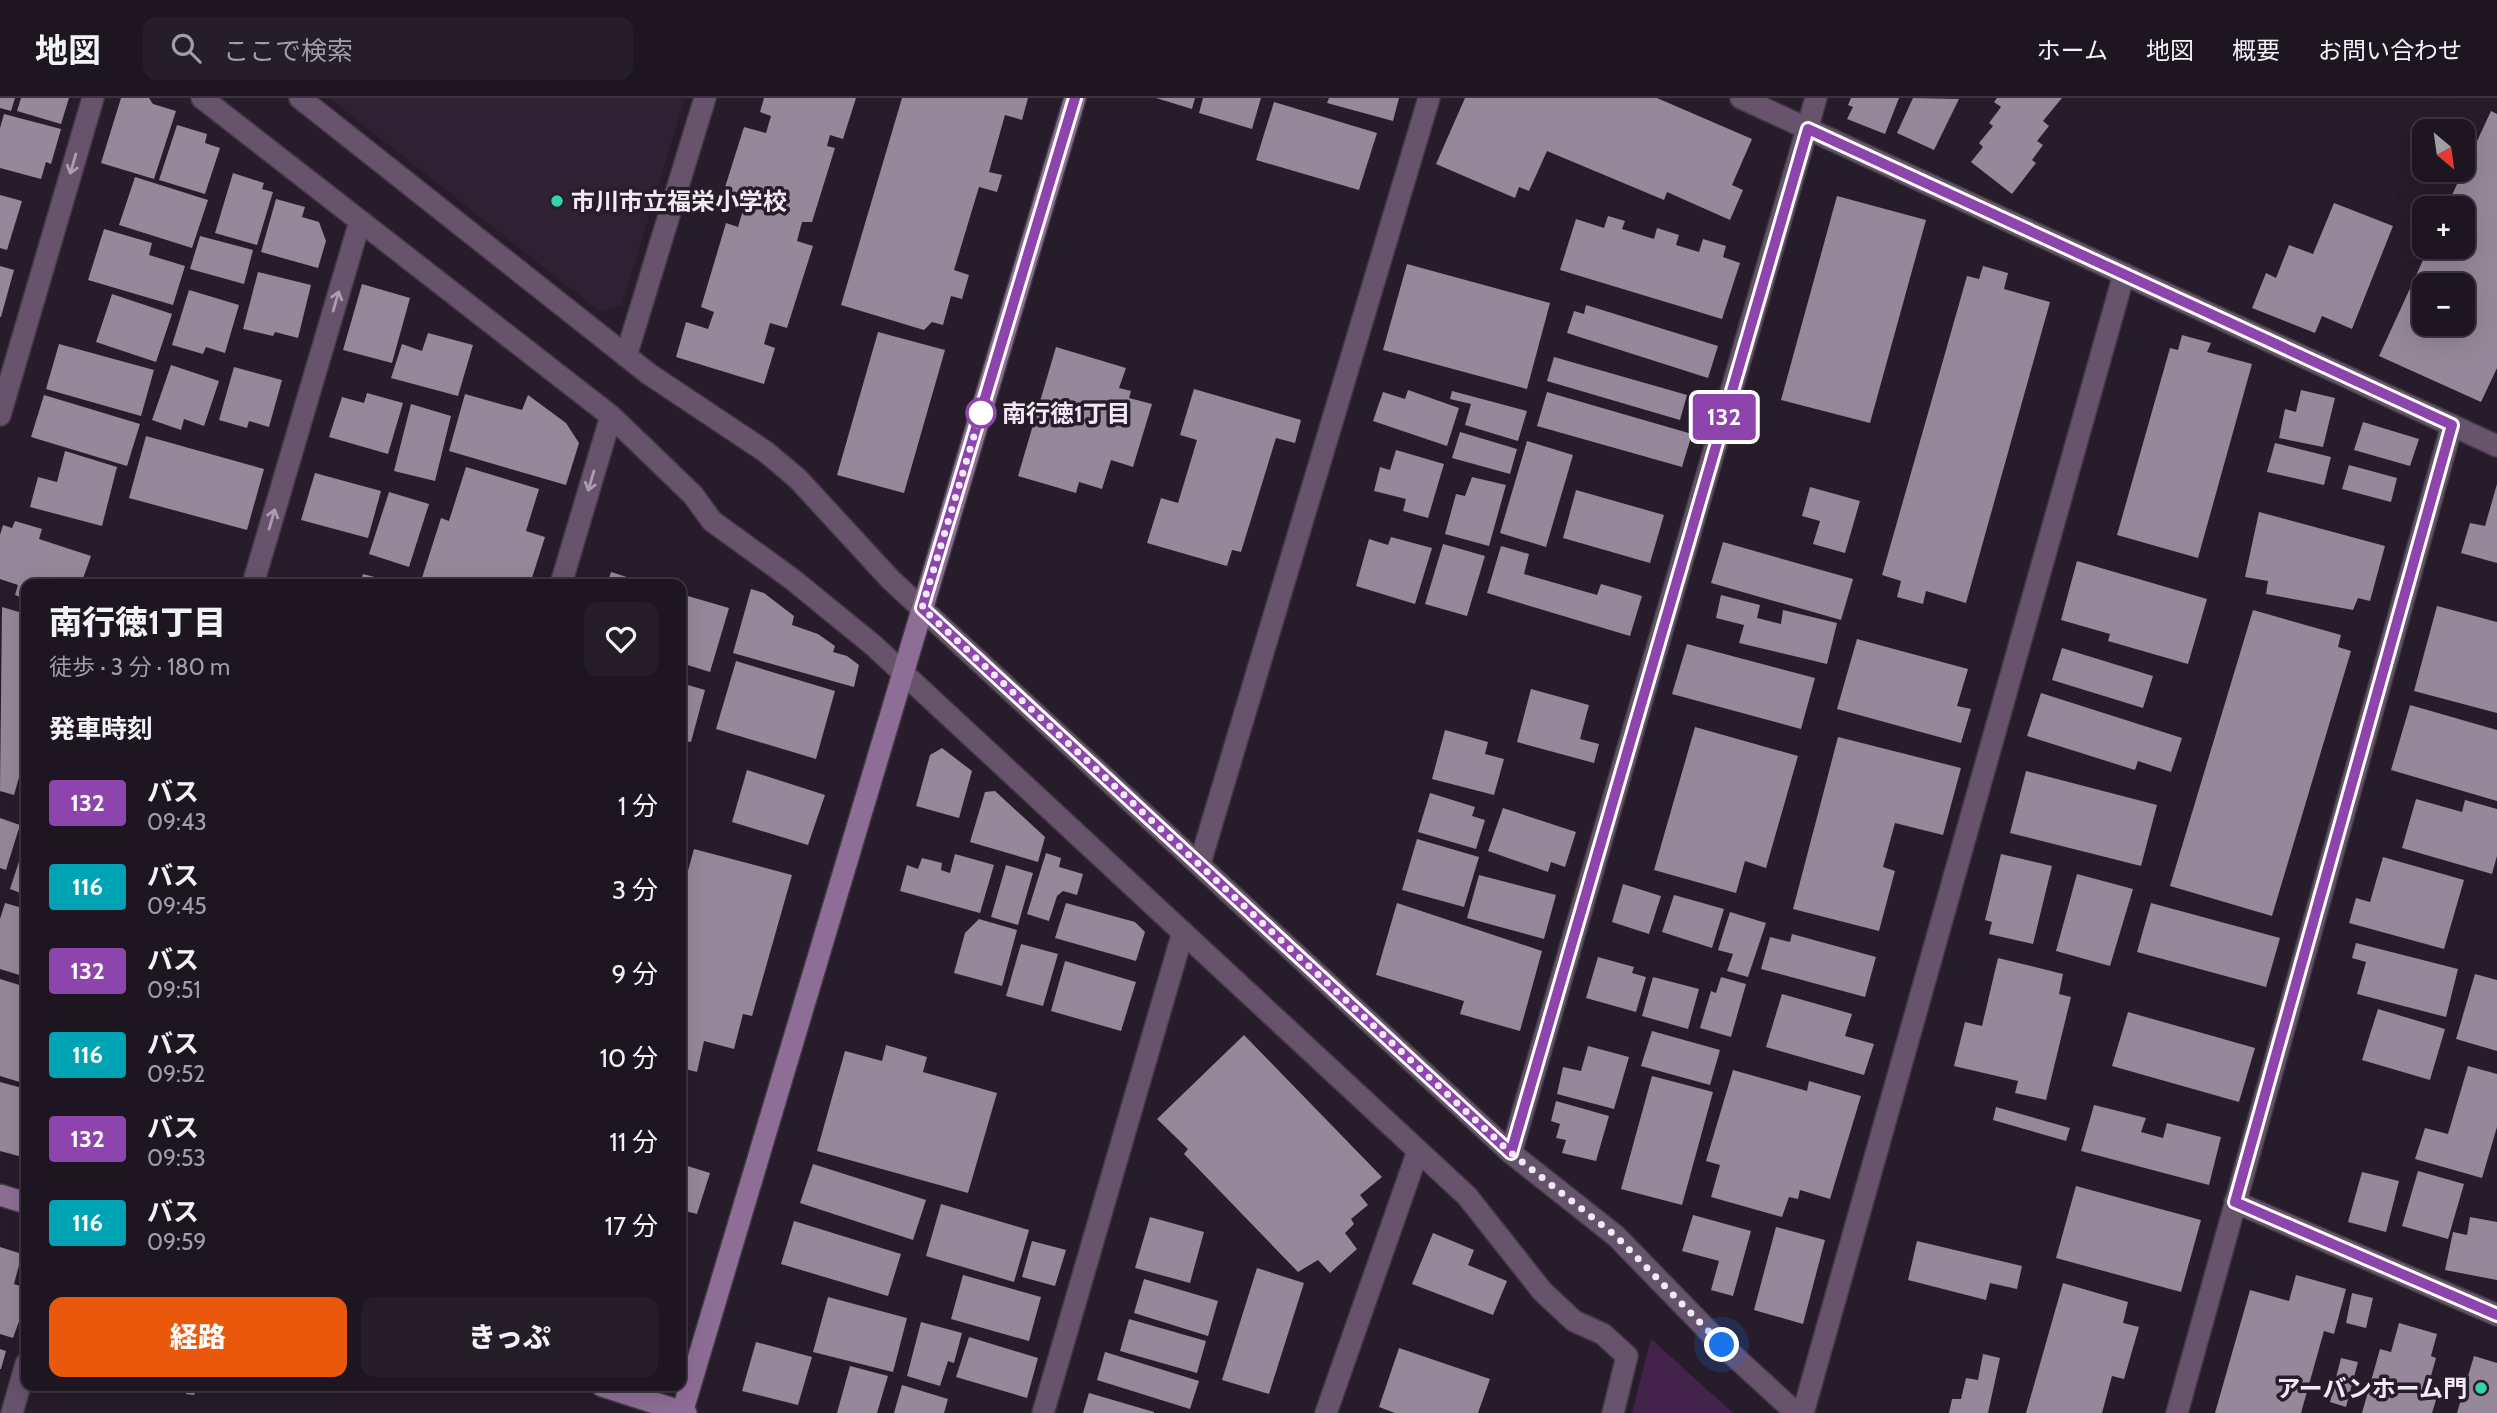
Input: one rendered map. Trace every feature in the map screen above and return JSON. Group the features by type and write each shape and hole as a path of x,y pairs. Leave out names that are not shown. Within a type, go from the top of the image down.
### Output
{"street":[{"path":"0,415 93,98"},
{"path":"202,98 611,416 692,495 712,521 792,579 902,673 1467,1196 1542,1291 1574,1321 1603,1334 1627,1356 1613,1413"},
{"path":"300,98 626,356 766,452 798,479 891,580 1511,1153 1616,1236 1722,1345 1796,1413"},
{"path":"626,356 705,98"},
{"path":"618,1391 683,1412 1075,98"},
{"path":"1200,863 1429,98"},
{"path":"1741,98 2497,446"},
{"path":"1511,1153 1816,98"},
{"path":"254,579 360,221"},
{"path":"1803,1413 2123,274"},
{"path":"562,579 611,416"},
{"path":"2177,1413 2452,425"},
{"path":"1044,1413 1183,932"},
{"path":"1326,1413 1418,1151"},
{"path":"0,1195 21,1201"},
{"path":"2235,1202 2497,1315"},
{"path":"12,1413 21,1382"}],"shaded area":[{"name":"市川市立福栄小学校","path":"329,98 685,98 622,305 599,311"},
{"path":"1651,1339 1733,1413 1632,1413"}],"building":[{"path":"0,98 15,98 11,111 0,108"},
{"path":"21,98 69,98 61,124 17,111"},
{"path":"121,98 149,98 153,104 176,111 154,179 101,163"},
{"path":"764,98 856,98 843,139 830,135 827,146 835,148 812,222 802,222 797,241 813,246 787,328 770,323 764,344 775,348 764,384 676,357 686,322 708,329 714,312 701,307 726,223 738,227 744,207 721,200 744,127 766,133 771,116 760,112"},
{"path":"902,98 1028,98 1022,120 1005,115 989,172 1002,175 997,192 979,187 954,270 969,275 962,299 951,296 943,325 932,322 924,330 841,305"},
{"path":"1156,98 1195,98 1192,109"},
{"path":"1203,98 1261,98 1252,129 1199,113"},
{"path":"1329,98 1399,98 1393,121 1327,103"},
{"path":"1465,98 1657,98 1752,139 1732,185 1743,190 1730,220 1667,192 1664,200 1547,151 1529,191 1519,187 1515,198 1436,164"},
{"path":"1851,98 1899,98 1885,134 1847,119 1853,107 1848,105"},
{"path":"1913,98 1959,99 1934,150 1897,133"},
{"path":"1997,98 2062,98 2043,121 2049,126 2037,141 2043,145 2032,160 2036,163 2012,194 1971,162 1983,147 1979,143 1993,126 1989,123 2001,107 1994,102"},
{"path":"1274,102 1377,133 1359,190 1256,160"},
{"path":"2491,111 2497,114 2497,368 2481,402 2379,356 2412,284 2412,336 2475,336 2475,273 2417,273 2423,259 2475,259 2475,196 2452,196 2458,182 2475,182 2475,145"},
{"path":"4,114 61,129 51,164 46,162 41,179 0,168 0,128"},
{"path":"177,125 207,134 205,143 220,148 205,194 159,180"},
{"path":"233,173 264,183 262,189 273,192 257,245 215,233"},
{"path":"135,177 208,200 192,248 119,225"},
{"path":"0,195 22,201 7,250 0,248"},
{"path":"1837,196 1926,220 1870,423 1781,400"},
{"path":"276,199 305,207 302,217 319,222 326,241 318,268 261,252"},
{"path":"2334,203 2393,226 2352,329 2322,316 2315,333 2252,308 2266,273 2276,278 2289,245 2313,254"},
{"path":"1608,216 1625,221 1622,229 1654,239 1657,228 1679,235 1676,245 1699,252 1703,239 1726,246 1723,257 1740,263 1722,319 1560,270 1576,219 1604,228"},
{"path":"104,229 152,243 149,255 185,266 173,305 88,280"},
{"path":"200,236 253,250 244,284 190,269"},
{"path":"1407,264 1550,303 1527,389 1383,350"},
{"path":"0,266 14,270 1,317 0,317"},
{"path":"1983,266 2008,273 2004,289 2050,302 1966,603 1926,591 1923,604 1897,597 1901,581 1882,575 1967,276 1979,279"},
{"path":"258,272 311,285 298,338 275,332 273,336 243,329"},
{"path":"362,284 410,298 392,363 343,350"},
{"path":"189,290 239,305 225,353 206,347 203,354 172,345"},
{"path":"112,294 172,314 156,362 96,342"},
{"path":"1586,305 1718,346 1708,378 1567,333 1574,311 1584,314"},
{"path":"878,332 945,350 904,493 837,475"},
{"path":"428,333 473,345 458,396 391,378 402,344 422,351"},
{"path":"2182,335 2211,343 2207,352 2252,364 2198,558 2117,535 2170,348 2178,350"},
{"path":"59,344 154,370 141,416 46,389"},
{"path":"1056,347 1126,368 1119,388 1131,391 1129,398 1152,404 1133,467 1111,460 1102,489 1079,482 1076,493 1018,476"},
{"path":"1554,357 1687,395 1680,420 1547,381"},
{"path":"171,365 219,381 204,426 184,419 181,430 152,420"},
{"path":"234,367 282,380 269,427 249,421 247,428 219,420"},
{"path":"1194,389 1301,420 1295,443 1276,438 1241,552 1232,550 1227,566 1147,543 1161,498 1178,503 1197,440 1180,435"},
{"path":"1408,390 1459,408 1447,446 1373,421 1383,392 1405,399"},
{"path":"2301,390 2335,398 2323,447 2279,438 2285,409 2296,412"},
{"path":"1452,391 1527,411 1518,441 1465,425 1471,404 1450,399"},
{"path":"1547,392 1692,434 1682,467 1537,426"},
{"path":"367,393 403,403 388,454 329,437 342,397 364,403"},
{"path":"465,394 522,410 528,395 566,423 579,443 566,485 449,451"},
{"path":"44,395 140,424 127,466 31,437"},
{"path":"411,404 451,416 435,481 394,471"},
{"path":"2363,422 2419,439 2410,466 2354,450"},
{"path":"1460,432 1517,449 1510,474 1452,458"},
{"path":"146,436 264,469 247,530 129,498"},
{"path":"1527,441 1573,455 1546,547 1500,533"},
{"path":"2275,443 2331,457 2324,485 2267,472"},
{"path":"1396,450 1444,464 1428,518 1403,511 1406,499 1374,491 1380,467 1390,470"},
{"path":"65,451 117,467 102,526 30,507 38,477 57,482"},
{"path":"2349,465 2397,478 2391,502 2342,489"},
{"path":"466,467 539,489 526,531 545,537 532,579 422,579 441,518 449,521"},
{"path":"315,473 381,491 368,538 301,520"},
{"path":"1472,477 1506,485 1489,546 1445,534 1456,494 1465,496"},
{"path":"2497,484 2497,563 2461,553 2470,523 2485,526"},
{"path":"1810,487 1860,501 1845,553 1813,544 1820,521 1802,516"},
{"path":"1576,490 1664,515 1650,563 1563,538"},
{"path":"389,492 429,504 409,567 369,554"},
{"path":"2259,512 2385,546 2370,601 2358,598 2353,610 2266,594 2268,581 2245,577"},
{"path":"15,521 42,529 39,539 91,556 83,579 21,579 21,597 15,595 18,585 0,579 0,535 3,525 12,528"},
{"path":"1391,537 1432,548 1415,604 1356,586 1369,539 1388,545"},
{"path":"1723,542 1853,579 1841,620 1711,583"},
{"path":"1443,544 1485,556 1467,616 1425,604"},
{"path":"1501,546 1529,554 1524,574 1597,595 1601,584 1642,596 1630,636 1487,593"},
{"path":"2077,561 2207,599 2188,664 2108,641 2110,634 2061,620"},
{"path":"611,572 633,579 609,579"},
{"path":"363,574 382,579 362,579"},
{"path":"751,589 764,593 794,616 792,625 818,634 835,646 833,652 847,656 859,665 854,687 733,653"},
{"path":"686,595 729,608 710,672 686,665"},
{"path":"1721,595 1760,605 1757,618 1781,624 1783,610 1837,623 1827,664 1739,643 1744,625 1716,618"},
{"path":"2437,606 2497,622 2497,713 2414,691"},
{"path":"2,607 21,613 21,770 14,795 0,791"},
{"path":"2253,610 2341,635 2338,647 2351,651 2272,916 2170,886"},
{"path":"1857,639 1968,669 1957,706 1971,709 1961,743 1837,709"},
{"path":"1687,644 1815,678 1801,729 1672,694"},
{"path":"2062,648 2153,676 2143,708 2052,680"},
{"path":"736,661 835,691 816,759 716,729"},
{"path":"686,684 705,690 691,742 686,741"},
{"path":"1531,689 1589,705 1580,739 1599,744 1594,763 1517,742"},
{"path":"2041,693 2182,738 2171,772 2138,761 2135,770 2027,736"},
{"path":"2410,705 2497,730 2497,801 2391,770"},
{"path":"1695,727 1798,756 1766,868 1745,861 1736,893 1654,870"},
{"path":"1445,730 1488,742 1485,754 1504,759 1494,795 1432,779"},
{"path":"1838,737 1961,768 1943,835 1895,823 1883,867 1895,871 1879,931 1793,909"},
{"path":"942,748 972,771 959,818 916,806 930,755"},
{"path":"747,770 825,795 808,845 732,822"},
{"path":"2026,771 2157,805 2141,866 2010,833"},
{"path":"995,791 1045,837 1038,862 970,842 985,792"},
{"path":"1430,793 1475,807 1472,816 1485,820 1476,849 1418,832"},
{"path":"2416,799 2462,812 2465,800 2497,809 2497,856 2492,874 2402,848"},
{"path":"1503,808 1576,832 1565,867 1551,862 1548,872 1488,851"},
{"path":"0,818 20,825 6,870 0,868"},
{"path":"1417,839 1479,857 1464,907 1402,890"},
{"path":"694,849 792,875 752,1016 743,1014 734,1049 704,1041 697,1072 686,1069 686,878"},
{"path":"1046,853 1061,858 1059,867 1083,874 1077,895 1063,891 1057,896 1049,921 1027,914"},
{"path":"955,854 994,865 980,913 900,891 907,865 918,869 922,858 942,863 941,870 950,873"},
{"path":"2001,854 2052,866 2033,944 1989,934 1992,922 1985,920"},
{"path":"21,855 21,893 10,889"},
{"path":"2383,857 2464,880 2444,949 2349,923 2356,898 2370,902"},
{"path":"1006,865 1033,873 1018,925 991,917"},
{"path":"2077,874 2133,889 2110,966 2056,951"},
{"path":"1479,875 1556,895 1544,939 1467,918"},
{"path":"1623,884 1661,896 1649,934 1612,922"},
{"path":"1674,895 1724,909 1712,948 1662,932"},
{"path":"5,903 21,908 21,975 0,969 0,919"},
{"path":"1066,903 1135,922 1145,932 1136,961 1055,938"},
{"path":"1397,903 1542,951 1520,1031 1460,1014 1464,1001 1376,975"},
{"path":"2151,903 2280,938 2266,987 2137,952"},
{"path":"1730,912 1766,923 1748,977 1727,971 1733,954 1718,950"},
{"path":"979,919 1017,930 1002,986 954,973 965,933"},
{"path":"1792,934 1876,957 1865,997 1761,969 1770,937 1790,942"},
{"path":"2356,943 2458,969 2446,1017 2357,994 2366,962 2352,958"},
{"path":"1021,944 1058,954 1043,1006 1006,996"},
{"path":"1598,957 1634,967 1632,973 1646,977 1636,1012 1586,998"},
{"path":"1998,958 2063,974 2059,994 2071,997 2046,1100 2015,1093 2018,1081 1954,1066 1965,1022 1982,1026"},
{"path":"1065,961 1136,982 1121,1031 1051,1011"},
{"path":"2475,974 2497,980 2497,1051 2456,1039"},
{"path":"1653,977 1699,989 1688,1029 1642,1016"},
{"path":"1721,977 1746,984 1731,1037 1700,1028 1711,991 1716,993"},
{"path":"0,979 21,985 21,1082 0,1076"},
{"path":"1782,994 1852,1014 1845,1036 1874,1044 1864,1075 1766,1047"},
{"path":"2378,1009 2445,1029 2430,1080 2362,1060"},
{"path":"2128,1012 2255,1048 2239,1102 2112,1066"},
{"path":"1652,1031 1720,1050 1710,1085 1641,1066"},
{"path":"1244,1035 1382,1177 1360,1195 1368,1205 1351,1219 1354,1224 1345,1233 1357,1249 1330,1273 1318,1260 1298,1272 1184,1154 1188,1149 1157,1119"},
{"path":"886,1045 927,1057 923,1072 997,1093 968,1193 817,1151 845,1051 882,1061"},
{"path":"1588,1046 1629,1057 1614,1109 1557,1094 1563,1067 1581,1071"},
{"path":"2468,1066 2497,1074 2497,1127 2482,1178 2415,1159 2425,1128 2448,1134"},
{"path":"1733,1070 1807,1091 1809,1081 1861,1096 1830,1199 1800,1190 1798,1199 1789,1197 1782,1217 1711,1197 1720,1165 1706,1161"},
{"path":"1652,1076 1713,1092 1682,1205 1621,1189"},
{"path":"0,1082 21,1088 21,1157 0,1151"},
{"path":"1556,1101 1609,1116 1596,1161 1562,1153 1566,1140 1556,1138 1560,1124 1551,1121"},
{"path":"2094,1105 2146,1118 2141,1132 2163,1138 2167,1123 2221,1137 2209,1185 2081,1151"},
{"path":"1996,1107 2070,1128 2066,1141 1993,1120"},
{"path":"813,1164 926,1200 913,1240 800,1203"},
{"path":"686,1166 710,1173 697,1214 686,1211"},
{"path":"2418,1171 2464,1184 2448,1239 2402,1226"},
{"path":"2362,1172 2399,1181 2386,1232 2348,1222"},
{"path":"2076,1186 2201,1220 2181,1292 2056,1258"},
{"path":"941,1204 1029,1230 1014,1282 926,1256"},
{"path":"1693,1215 1751,1231 1733,1296 1711,1290 1719,1261 1682,1251"},
{"path":"1150,1217 1204,1232 1190,1283 1135,1268"},
{"path":"2470,1217 2497,1222 2497,1280 2445,1270 2453,1232 2467,1235"},
{"path":"794,1221 901,1254 888,1296 781,1264"},
{"path":"1776,1227 1825,1240 1803,1324 1754,1310"},
{"path":"1433,1233 1474,1250 1468,1265 1507,1281 1493,1315 1412,1284"},
{"path":"1032,1241 1066,1250 1055,1286 1022,1277"},
{"path":"1917,1241 2022,1266 2017,1289 1990,1283 1986,1300 1908,1280"},
{"path":"0,1247 21,1254 14,1284 21,1286 21,1316 13,1338 0,1334"},
{"path":"1257,1268 1304,1283 1269,1394 1222,1380"},
{"path":"963,1275 1041,1297 1029,1341 951,1319"},
{"path":"2296,1275 2346,1289 2334,1334 2324,1331 2301,1413 2215,1413 2250,1290 2289,1301"},
{"path":"1144,1279 1218,1301 1208,1336 1134,1313"},
{"path":"2063,1283 2128,1302 2123,1323 2139,1327 2124,1379 2112,1376 2102,1413 2026,1413"},
{"path":"2352,1293 2373,1298 2366,1328 2346,1323"},
{"path":"828,1297 907,1318 893,1372 813,1352"},
{"path":"1129,1319 1206,1341 1197,1373 1120,1351"},
{"path":"921,1322 962,1333 954,1363 948,1361 940,1386 907,1376"},
{"path":"2399,1323 2437,1334 2431,1356 2436,1358 2429,1383 2440,1387 2432,1413 2362,1413 2380,1349 2391,1352"},
{"path":"969,1337 1038,1358 1027,1398 956,1377"},
{"path":"756,1342 812,1357 798,1405 742,1391"},
{"path":"1399,1348 1490,1379 1478,1413 1395,1413 1379,1407"},
{"path":"0,1349 6,1351 1,1369 0,1369"},
{"path":"1105,1352 1199,1381 1190,1409 1097,1380"},
{"path":"1983,1354 2000,1358 1988,1413 1949,1413 1952,1399 1961,1399 1966,1378 1978,1380"},
{"name":"アーバンホーム門","path":"2474,1356 2497,1363 2497,1413 2457,1413"},
{"path":"2341,1358 2358,1362 2346,1407 2330,1402"},
{"path":"850,1366 888,1376 877,1413 837,1413"},
{"path":"902,1385 948,1399 944,1413 894,1413"},
{"path":"1089,1393 1154,1412 1154,1413 1083,1413"}],"bus line":[{"name":"132","path":"1075,98 922,608 1511,1153 1808,129 2452,425 2235,1202 2497,1315"}],"place":[{"name":"市川市立福栄小学校","path":"557,201"},
{"name":"南行徳1丁目","path":"981,413"},
{"name":"アーバンホーム門","path":"2481,1388"}],"route":[{"path":"981,413 922,608 1511,1153 1616,1236 1722,1345"}]}
